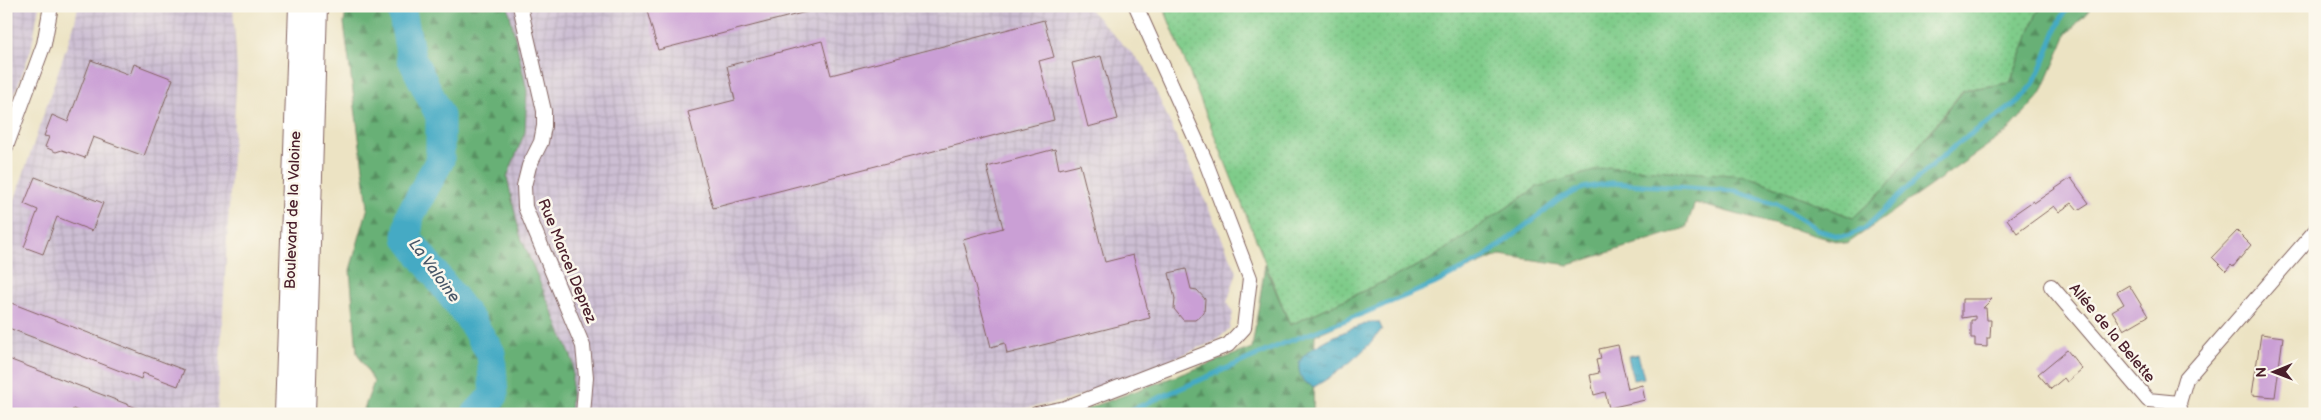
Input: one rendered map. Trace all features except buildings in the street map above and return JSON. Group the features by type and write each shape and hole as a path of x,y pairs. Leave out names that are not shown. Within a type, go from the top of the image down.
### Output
{"main road":[{"name":"Boulevard de la Valoine","path":"286,414 300,6"},
{"name":"Boulevard de la Valoine","path":"304,414 316,6"}],"street":[{"path":"6,147 44,44 51,6"},
{"name":"Rue Marcel Deprez","path":"520,6 544,111 544,126 540,142 529,166 524,186 525,207 584,346 586,377 583,414"},
{"path":"1036,414 1065,408 1228,345 1244,328 1250,278 1205,160 1136,6"},
{"path":"2180,408 2186,379 2315,232"},
{"name":"Allée de la Belette","path":"2051,286 2148,400 2180,408"}],"shaded area":[{"path":"6,6 39,6 31,50 6,118"},
{"path":"78,6 233,6 237,70 217,414 6,414 6,225 75,22"},
{"path":"508,6 1086,6 1145,67 1237,272 1227,303 1233,313 1229,329 1216,341 1109,385 1065,401 997,414 570,414 573,361 520,235 507,177 525,132 527,91"}],"green space":[{"path":"347,6 508,6 527,91 525,132 507,177 520,235 573,361 570,414 362,414 374,382 357,353 350,270 368,207 344,23"},
{"path":"1163,6 2043,6 2037,13 2010,83 1963,90 1885,188 1853,218 1748,176 1537,187 1428,261 1290,325"},
{"path":"2043,6 2093,6 2067,34 2041,94 2007,132 1847,244 1695,203 1686,228 1569,265 1500,255 1315,335 1313,414 1073,414 1252,348 1265,265 1290,325 1428,261 1537,187 1608,167 1748,176 1853,218 1885,188 1964,90 2010,83 2037,13"}],"water":[{"path":"1373,322 1379,322 1382,329 1351,361 1314,387 1304,382 1299,371 1299,364 1310,350 1343,332"},
{"path":"1638,354 1644,378 1633,380 1628,356"}],"waterway":[{"name":"La Valoine","path":"401,6 411,57 440,116 440,160 410,215 407,237 471,321 491,353 494,395 476,414"},
{"path":"1122,414 1287,342 1434,284 1482,259 1561,198 1583,188 1611,183 1735,191 1777,204 1820,231 1838,236 1847,236 1864,229 1947,152 1995,119 2027,92 2039,73 2057,27 2068,6"}]}
